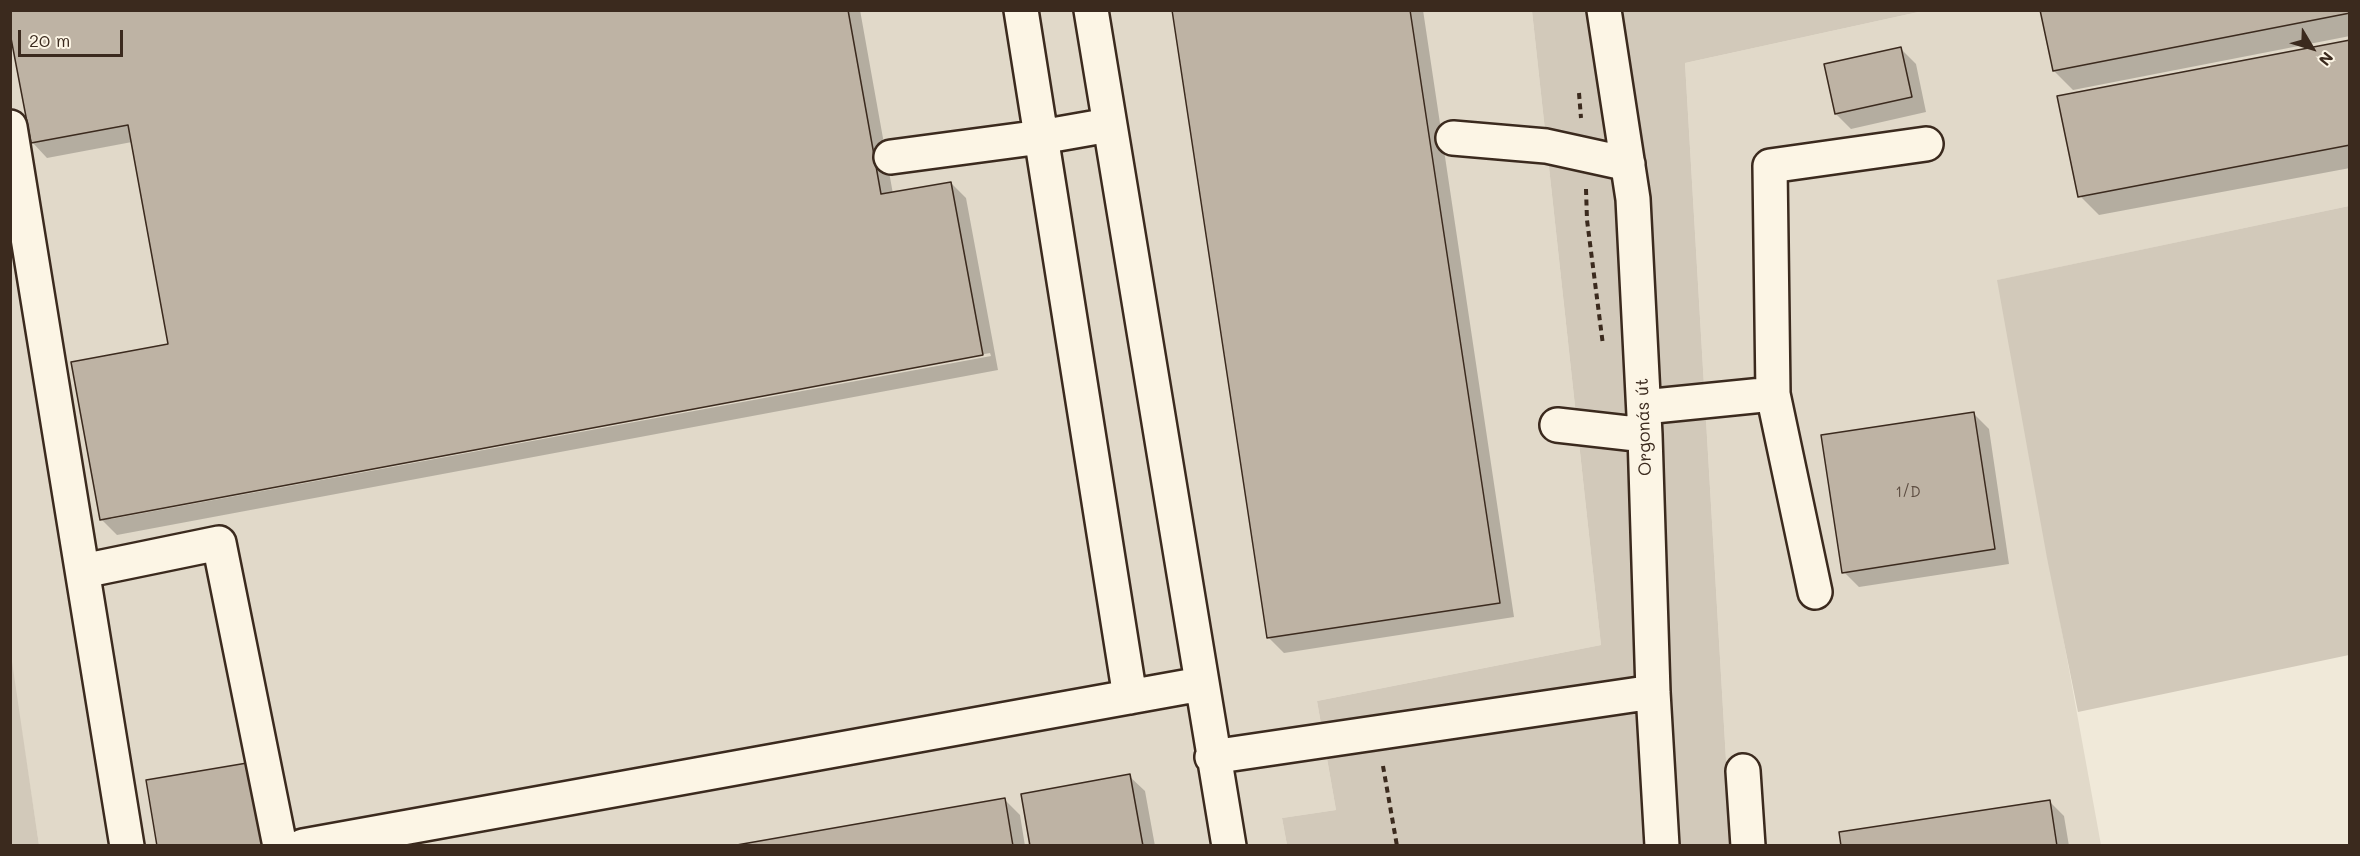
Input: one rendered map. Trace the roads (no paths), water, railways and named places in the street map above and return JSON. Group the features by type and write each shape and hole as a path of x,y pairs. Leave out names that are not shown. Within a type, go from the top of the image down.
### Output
{"street":[{"path":"1021,10 1130,697"},
{"path":"1091,10 1212,757 1229,846"},
{"name":"Orgonás út","path":"1604,10 1633,199 1644,421 1653,692 1662,846"},
{"path":"891,157 1041,137 1109,125"},
{"path":"10,127 127,846"},
{"path":"1453,138 1546,146 1628,164"},
{"path":"1815,592 1773,393 1770,166 1926,144"},
{"path":"1557,425 1644,421 1773,393"},
{"path":"83,571 219,543 280,846"},
{"path":"303,846 1201,684"},
{"path":"1212,757 1653,692"},
{"path":"1743,771 1748,846"}]}
